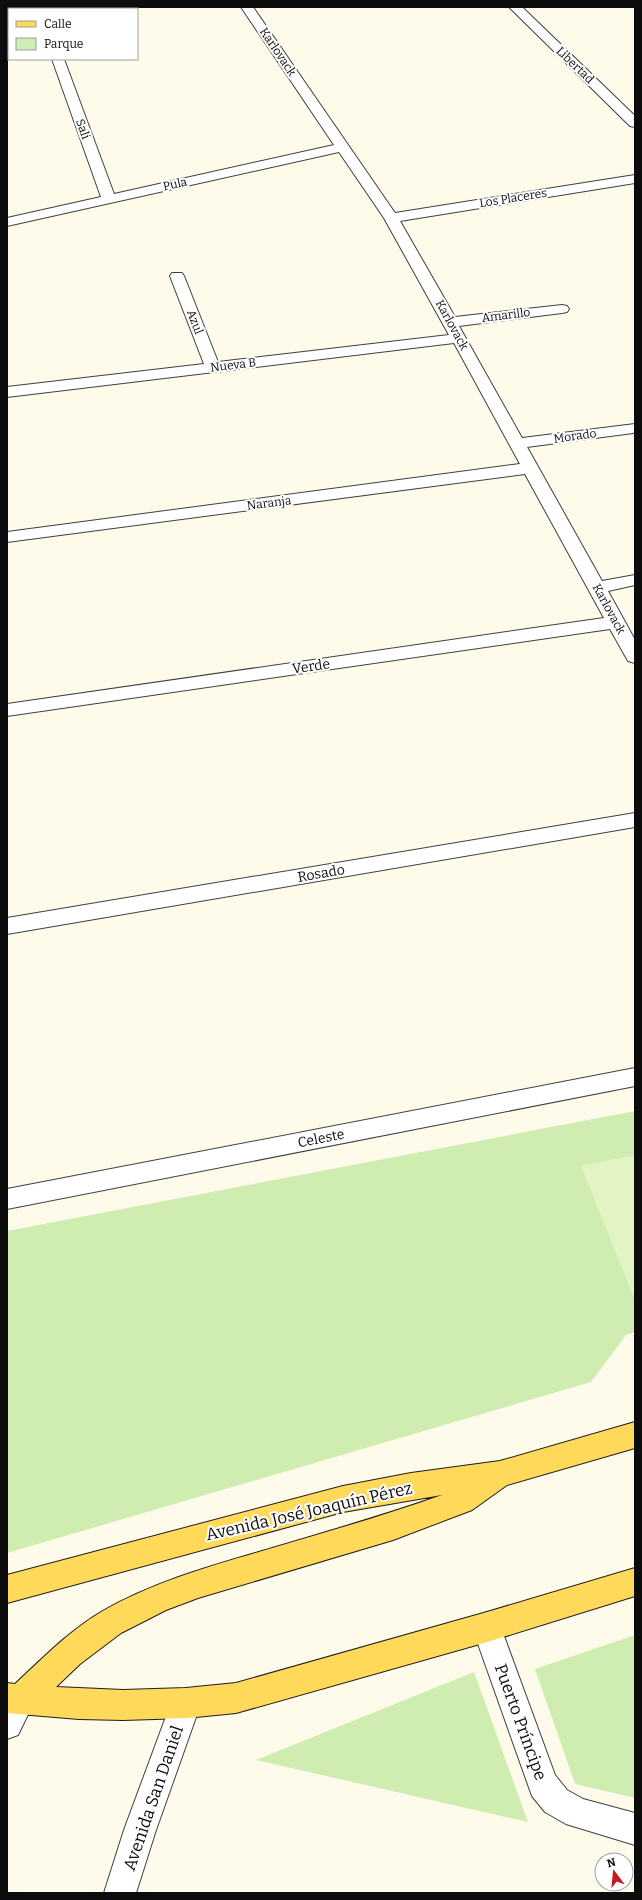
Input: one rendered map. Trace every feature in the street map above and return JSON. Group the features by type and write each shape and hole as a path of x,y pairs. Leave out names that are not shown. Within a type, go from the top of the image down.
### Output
{"main road":[{"name":"Avenida José Joaquín Pérez","path":"7,1589 343,1499 411,1486 500,1474 635,1435"},
{"path":"14,1698 111,1623 158,1599 198,1584 400,1524 462,1501 500,1474"},
{"path":"14,1698 80,1704 123,1705 236,1698 487,1627 635,1582"}],"street":[{"name":"Karlovack","path":"247,7 391,218 460,338 635,657"},
{"name":"Libertad","path":"515,7 635,123"},
{"name":"Sali","path":"58,60 109,199"},
{"name":"Pula","path":"7,222 342,147"},
{"name":"Los Placeres","path":"391,218 635,179"},
{"name":"Azul","path":"177,276 213,368"},
{"name":"Amarillo","path":"451,322 562,309"},
{"name":"Nueva B","path":"7,392 460,338"},
{"name":"Morado","path":"517,444 633,428"},
{"name":"Naranja","path":"7,537 531,468"},
{"path":"597,588 635,580"},
{"name":"Verde","path":"7,710 616,622"},
{"name":"Rosado","path":"7,926 635,820"},
{"name":"Celeste","path":"7,1199 635,1077"},
{"name":"Puerto Príncipe","path":"487,1627 543,1785 556,1801 577,1813 635,1829"},
{"path":"7,1724 14,1698"},
{"name":"Avenida San Daniel","path":"120,1893 140,1830 186,1702"}],"green space":[{"path":"635,1111 635,1332 626,1335 591,1382 7,1553 7,1231"},
{"path":"635,1155 635,1297 634,1298 581,1166"},
{"path":"635,1635 635,1798 575,1784 535,1669"},
{"path":"474,1672 528,1822 256,1760"}]}
